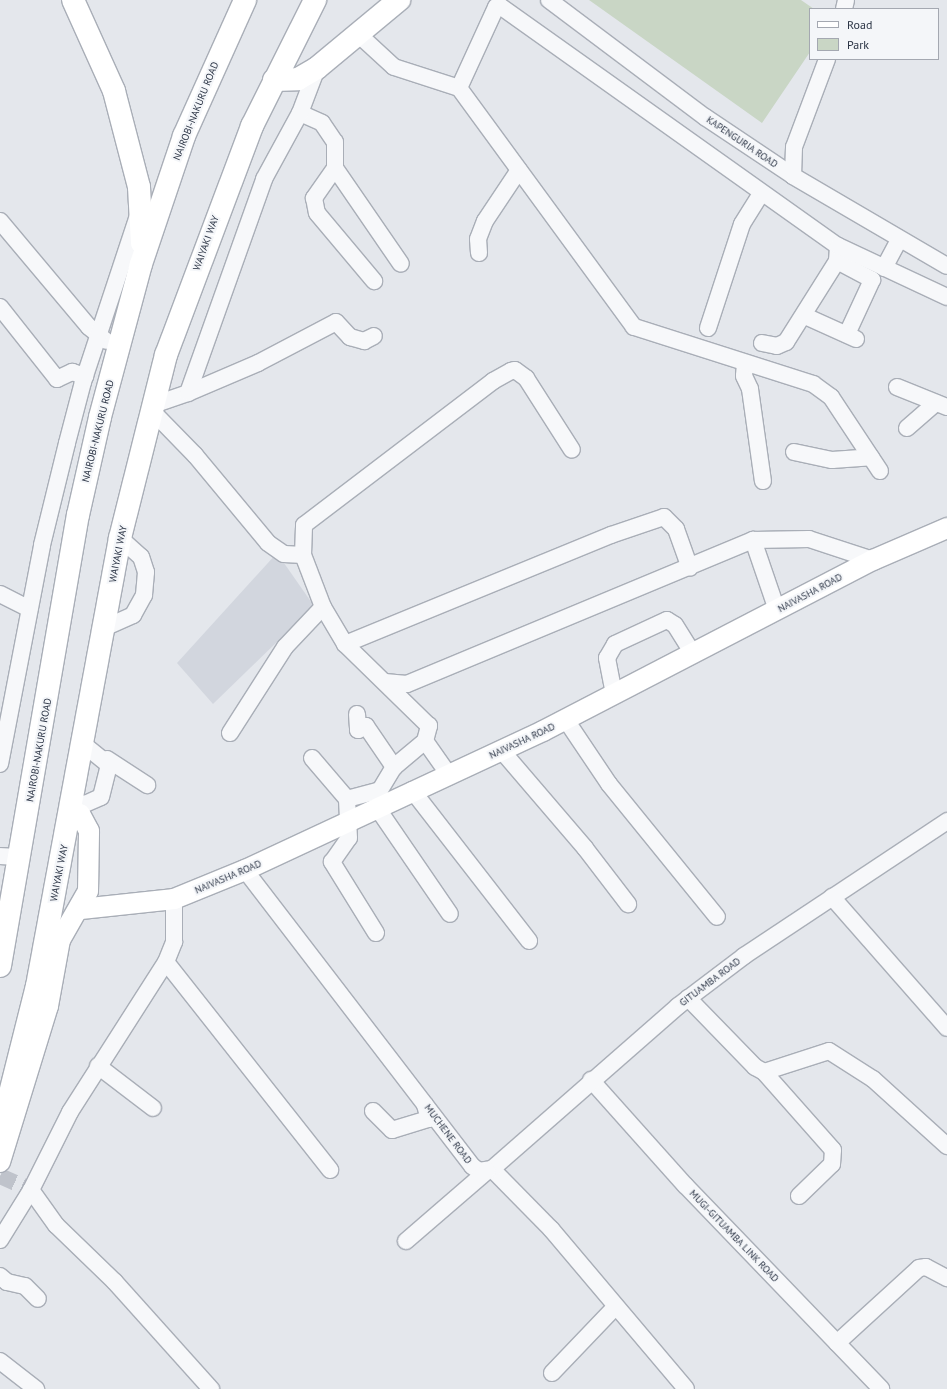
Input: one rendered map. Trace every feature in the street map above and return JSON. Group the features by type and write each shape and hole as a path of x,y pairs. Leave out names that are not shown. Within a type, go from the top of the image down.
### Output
{"highway":[{"path":"73,0 114,91 141,204 141,264"},
{"name":"NAIROBI-NAKURU ROAD","path":"0,966 16,881 10,856 78,515 120,346 141,264 184,136 245,0"},
{"name":"WAIYAKI WAY","path":"0,1133 37,986 120,538 166,355 216,216 274,80 315,0"},
{"path":"274,80 298,79 316,68 399,0"}],"main road":[{"name":"NAIVASHA ROAD","path":"81,909 174,898 245,870 346,825 412,790 502,751 566,720 873,560 947,528"},
{"path":"0,1162 48,1006 60,940 81,909 90,881 89,831 80,814 71,807"}],"street":[{"name":"KAPENGURIA ROAD","path":"548,0 705,117 793,176 898,240 947,266"},
{"path":"459,88 496,7 500,6 761,194 872,280 852,337 804,316"},
{"path":"357,33 394,67 459,88 634,327 745,364 813,384 831,397 880,471"},
{"path":"793,176 794,147 827,60"},
{"path":"188,393 264,179 300,113 316,68"},
{"path":"300,113 322,123 331,133 335,168 400,264"},
{"path":"335,168 314,198 317,213 374,281"},
{"path":"479,253 478,239 485,221 519,170"},
{"path":"708,328 742,224 761,194"},
{"path":"0,764 5,713 85,376 99,338 141,204"},
{"path":"0,222 99,338 120,346"},
{"path":"884,268 898,240"},
{"path":"837,254 884,268 947,297"},
{"path":"762,343 782,345 804,316 837,254"},
{"path":"0,307 56,379 72,372 85,376"},
{"path":"303,555 284,554 268,543 195,455 152,408 258,363 336,322 350,337 364,341 374,336"},
{"path":"745,364 744,376 750,389 763,482"},
{"path":"347,799 380,790 394,767 425,741 429,726 345,644 323,607 303,555 303,529 309,520 511,371 516,370 526,378 572,450"},
{"path":"897,387 941,405"},
{"path":"907,428 941,405"},
{"path":"794,452 832,460 871,457"},
{"path":"345,644 658,518 664,517 674,526 690,568"},
{"path":"104,628 134,615 144,595 146,572 141,557 120,538"},
{"path":"385,682 407,684 690,568 753,540 809,539 873,560"},
{"path":"753,540 777,610"},
{"path":"0,594 29,609"},
{"path":"230,733 284,647 323,607"},
{"path":"614,694 607,658 615,644 667,620 675,625 693,654"},
{"path":"357,714 358,730 366,726 394,767"},
{"path":"566,720 609,784 717,916"},
{"path":"425,741 449,775"},
{"path":"83,744 147,785"},
{"path":"502,751 593,846 628,904"},
{"path":"312,758 347,799 346,825 349,838 333,857 334,868 376,933"},
{"path":"71,807 85,804 100,797 110,765 106,759"},
{"path":"412,790 529,941"},
{"path":"378,809 450,914"},
{"name":"GITUAMBA ROAD","path":"406,1241 490,1170 591,1080 688,998 832,897 947,821"},
{"name":"MUCHENE ROAD","path":"245,870 472,1166 490,1170 551,1229 615,1308 686,1389"},
{"path":"832,897 947,1028"},
{"path":"0,1240 31,1190 70,1112 98,1066 166,962 174,942 174,898"},
{"path":"166,962 330,1170"},
{"path":"688,998 755,1067 764,1072 833,1150 832,1164 798,1196"},
{"path":"764,1072 829,1051 873,1079 947,1146"},
{"path":"98,1066 153,1108"},
{"name":"MUGI-GITUAMBA LINK ROAD","path":"591,1080 685,1185 881,1389"},
{"path":"372,1110 392,1130 429,1119 424,1104"},
{"path":"31,1190 56,1225 115,1282 212,1389"},
{"path":"837,1343 919,1268 926,1267 947,1278"},
{"path":"0,1276 7,1282 25,1286 38,1299"},
{"path":"552,1373 615,1308"},
{"path":"0,1361 36,1389"}],"shaded area":[{"path":"277,553 314,606 213,704 177,663"}],"green space":[{"path":"589,0 801,0 813,8 809,8 809,53 762,123"}],"tunnel":[{"path":"0,1176 31,1190"}]}
